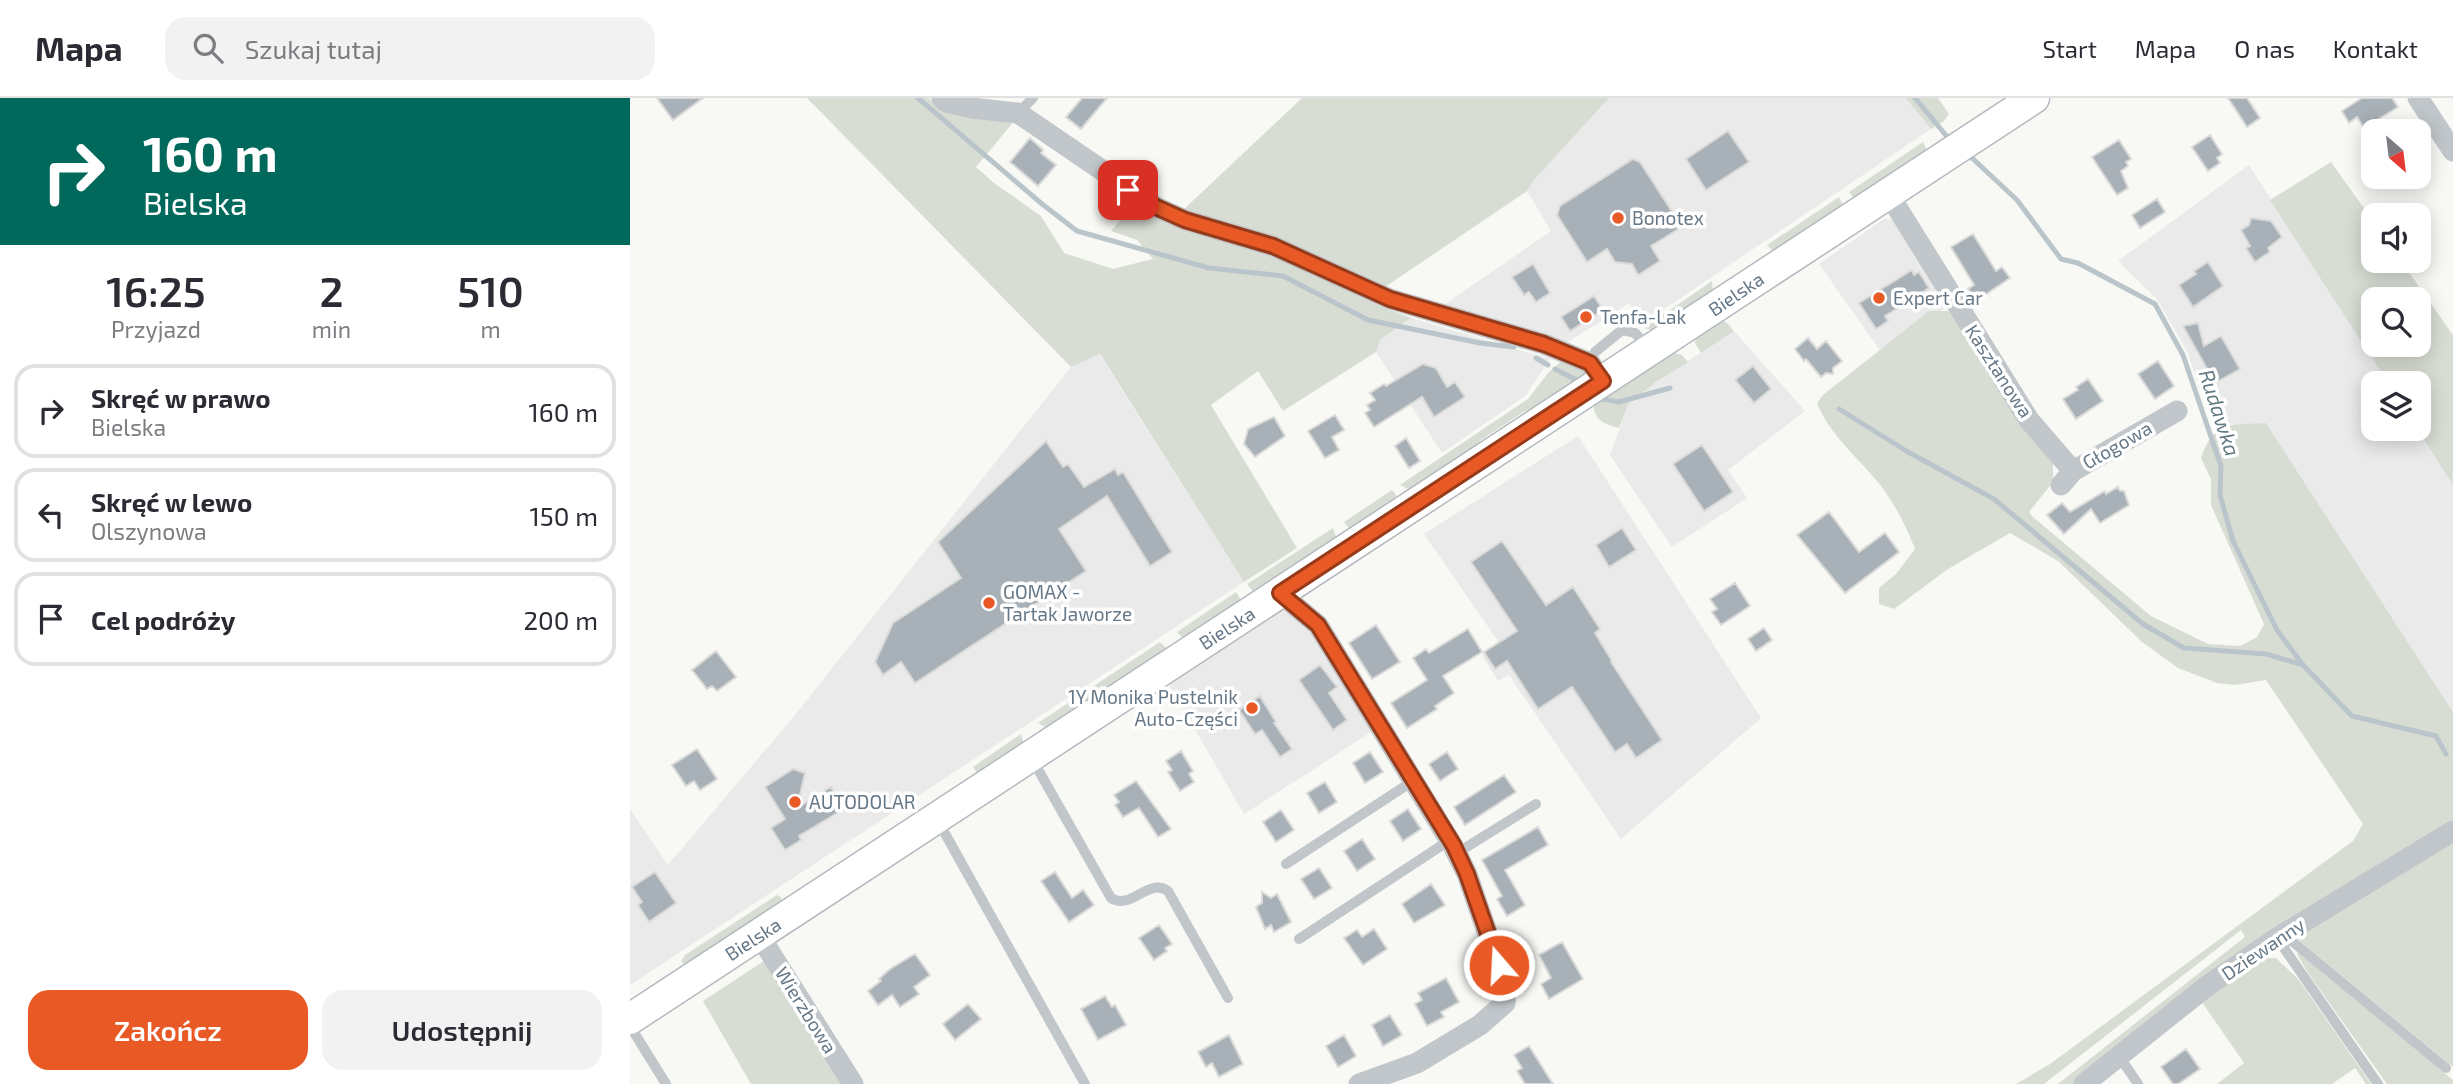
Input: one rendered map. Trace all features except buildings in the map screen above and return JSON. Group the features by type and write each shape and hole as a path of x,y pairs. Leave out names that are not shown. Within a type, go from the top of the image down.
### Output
{"main road":[{"name":"Bielska","path":"630,1019 1280,593 1596,372 1651,350 2034,98"}],"street":[{"path":"942,98 946,102 972,108 1026,105 1128,190 1156,207 1185,220 1273,246 1390,299 1544,344 1596,372"},
{"path":"2418,98 2453,151"},
{"name":"Kasztanowa","path":"1888,193 2067,478"},
{"name":"Głogowa","path":"2067,478 2177,411"},
{"path":"1280,593 1318,625 1453,846 1467,874 1506,987 1505,1003 1480,1025 1417,1063 1359,1084"},
{"name":"Dziewanny","path":"2084,1084 2207,986 2277,938 2453,831"},
{"name":"Wierzbowa","path":"759,935 853,1084"}],"lane":[{"path":"1030,757 1111,898 1124,902 1162,886 1168,891 1228,998"},
{"path":"1286,863 1413,781"},
{"path":"1299,939 1453,846 1536,804"},
{"path":"936,818 1085,1084"},
{"path":"2277,938 2293,942 2446,1068"},
{"path":"2277,938 2378,1084"},
{"path":"630,1027 666,1084"},
{"path":"2119,1056 2138,1084"}],"shaded area":[{"path":"807,98 929,98 937,105 1016,119 976,167 1041,216 1064,253 1113,269 1153,259 1137,240 1111,231 1133,205 1182,226 1268,253 1411,318 1381,339 1376,352 1283,411 1258,371 1211,405 1297,548 1244,582 1100,354 1071,367"},
{"path":"1302,98 1609,98 1533,181 1527,191 1385,287 1182,211"},
{"path":"1609,98 1906,98 1931,129 1642,324 1629,303 1565,344 1444,305 1551,231 1527,191 1533,181"},
{"path":"1906,98 1938,98 1949,114 1944,121 1931,129"},
{"path":"1923,142 1928,152 1854,199 1849,192"},
{"path":"2331,162 2361,204 2361,273 2409,273 2419,287 2361,287 2361,341 2270,200"},
{"path":"2249,165 2361,341 2361,357 2371,357 2380,371 2361,371 2361,441 2425,441 2453,485 2453,712 2266,423 2228,425 2206,406 2187,351 2157,299 2118,261"},
{"path":"1839,197 1844,207 1774,252 1767,245"},
{"path":"1884,219 1896,220 1950,304 1882,353 1819,264"},
{"path":"1712,281 1713,293 1654,331 1644,328"},
{"path":"2431,304 2453,335 2453,485 2425,441 2431,441 2431,371 2380,371 2371,357 2431,357"},
{"path":"1929,311 1949,311 2053,455 2053,482 2029,512 2033,517 2151,616 2208,644 2240,646 2257,637 2264,624 2211,505 2211,479 2201,458 2212,437 2225,427 2266,423 2453,712 2453,822 2077,1084 2058,1084 2245,937 2241,930 2044,1084 2016,1084 2050,1064 2353,841 2363,824 2266,680 2235,685 2217,683 2178,668 2142,642 2058,561 2010,533 1948,569 1894,609 1879,604 1879,588 1896,574 1915,549 1900,516 1886,494 1829,426 1817,403 1823,395"},
{"path":"1411,318 1550,359 1525,396 1442,453 1376,352 1381,339"},
{"path":"1721,321 1726,322 1734,331 1701,353 1695,343 1696,336"},
{"path":"1734,331 1805,411 1728,470 1747,498 1672,547 1610,455 1629,403"},
{"path":"1674,353 1682,355 1688,362 1629,403 1619,428 1604,423 1597,417 1594,402"},
{"path":"1099,354 1244,582 630,985 630,809 668,865 795,715 1071,367"},
{"path":"1564,359 1589,375 1554,400 1525,411 1481,440 1470,452 1410,490 1400,485 1528,399 1549,372"},
{"path":"1578,436 1761,718 1621,839 1509,675 1498,681 1482,655 1498,641 1424,534"},
{"path":"1392,490 1396,495 1394,505 1352,532 1344,522"},
{"path":"1333,528 1338,542 1254,593 1247,584"},
{"path":"1236,592 1241,600 1239,606 1185,640 1177,632"},
{"path":"1285,607 1299,615 1376,729 1244,814 1168,683"},
{"path":"1160,642 1167,649 1167,653 1047,728 1038,723"},
{"path":"1021,734 1023,741 1020,748 981,778 973,767"},
{"path":"2453,839 2453,1067 2300,941 2296,933"},
{"path":"777,895 781,897 782,906 693,963 681,962 685,955"},
{"path":"2298,952 2453,1080 2453,1084 2387,1084 2308,973"},
{"path":"2267,958 2276,958 2299,980 2371,1084 2366,1084 2355,1068 2332,1084 2217,1084 2244,1063 2199,998"},
{"path":"767,959 844,1084 751,1084 703,1001"}],"waterway":[{"path":"918,98 1077,231 1209,268 1283,276 1368,320 1480,343 1514,347"},
{"name":"Rudawka","path":"1915,98 1949,139"},
{"name":"Rudawka","path":"1971,157 2017,200 2061,259 2078,263 2155,304 2183,355 2221,466 2220,495 2233,541 2277,630 2303,665 2352,716 2436,736 2446,754"},
{"path":"1536,358 1548,365"},
{"path":"1555,369 1580,382"},
{"path":"1602,399 1619,402 1670,388"},
{"path":"1839,409 1908,452 1994,499 2143,624 2184,648 2266,654 2303,665"}],"place":[{"name":"Bonotex","path":"1618,218"},
{"name":"Expert Car","path":"1879,298"},
{"name":"Tenfa-Lak","path":"1586,317"},
{"name":"GOMAX - Tartak Jaworze","path":"989,603"},
{"name":"1Y Monika Pustelnik Auto-Części","path":"1252,708"},
{"name":"AUTODOLAR","path":"795,802"}],"route":[{"path":"1128,190 1185,220 1273,246 1390,299 1544,344 1590,363 1603,381 1280,593 1318,625 1454,846 1467,874 1499,965"}]}
